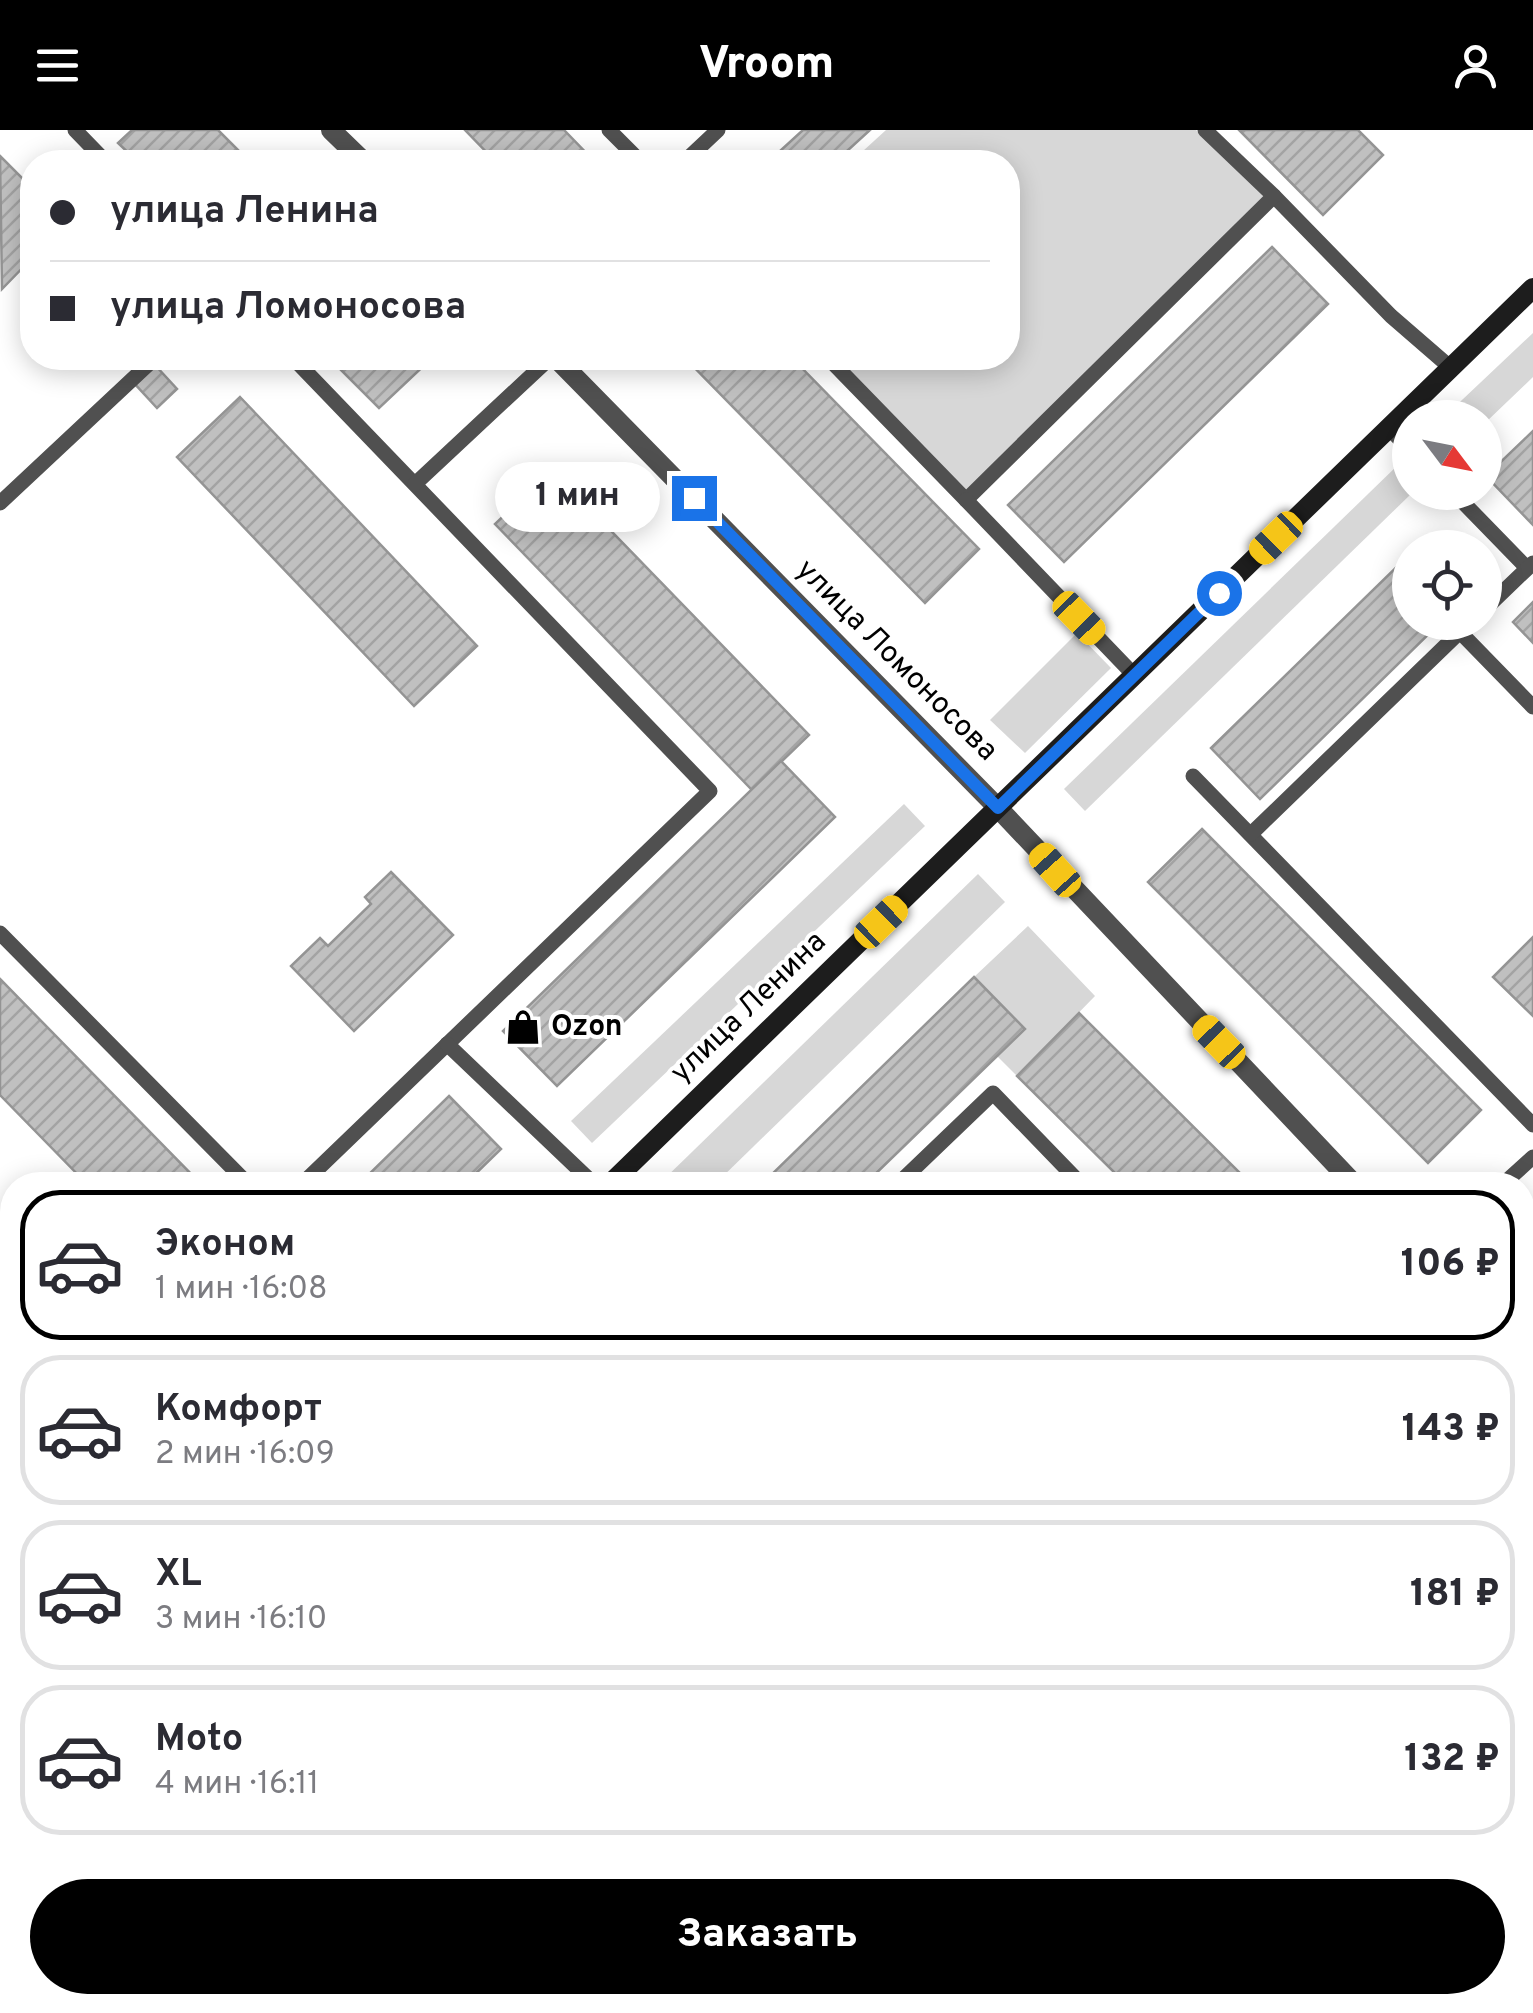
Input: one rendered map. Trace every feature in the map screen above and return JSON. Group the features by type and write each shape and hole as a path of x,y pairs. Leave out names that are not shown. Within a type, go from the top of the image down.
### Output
{"street":[{"path":"332,130 352,150"},
{"name":"улица Ленина","path":"622,1172 1533,288"},
{"name":"улица Ломоносова","path":"565,370 998,808 1343,1172"}],"lane":[{"path":"75,130 94,150"},
{"path":"610,130 629,150"},
{"path":"697,150 718,130"},
{"path":"1205,130 1392,316 1450,368"},
{"path":"966,500 1274,196"},
{"path":"0,502 142,370"},
{"path":"306,370 710,791 314,1172"},
{"path":"415,484 540,370"},
{"path":"840,370 1134,675"},
{"path":"1388,428 1392,432"},
{"path":"1472,510 1530,566 1502,592"},
{"path":"1251,834 1453,640"},
{"path":"1475,640 1533,707"},
{"path":"1193,776 1533,1125"},
{"path":"0,932 236,1172"},
{"path":"447,1044 581,1172"},
{"path":"911,1172 993,1093 1069,1172"}],"shaded area":[{"path":"886,130 1196,130 1265,196 967,491 849,370 1020,370 1020,150 864,150"},
{"path":"1533,333 1533,377 1502,407 1502,400 1462,400"},
{"path":"1392,471 1395,510 1085,811 1064,789"},
{"path":"1077,633 1111,668 1025,753 990,720"},
{"path":"904,804 925,826 592,1143 571,1121"},
{"path":"978,874 1005,902 727,1172 671,1172"},
{"path":"1028,926 1095,996 1017,1076 997,1056 1025,1028 974,977"}],"building":[{"path":"132,130 218,130 238,150 125,150 118,143"},
{"path":"465,130 564,130 583,150 484,150"},
{"path":"803,130 870,130 848,150 781,150"},
{"path":"1239,130 1358,130 1383,155 1323,215"},
{"path":"0,156 20,176 20,270 2,289"},
{"path":"1272,247 1328,304 1064,562 1008,505"},
{"path":"149,370 160,370 177,389 157,408 134,383"},
{"path":"341,370 419,370 379,408"},
{"path":"697,370 804,370 979,549 925,603"},
{"path":"240,397 477,646 414,706 177,457"},
{"path":"1533,431 1533,525 1502,493 1502,461"},
{"path":"552,470 809,735 752,790 495,524"},
{"path":"1392,572 1392,640 1423,640 1260,799 1211,748"},
{"path":"1533,602 1533,643 1513,622"},
{"path":"781,761 835,817 557,1086 503,1031"},
{"path":"1202,829 1481,1110 1428,1163 1148,882"},
{"path":"391,872 453,935 354,1031 291,966 320,938 328,946 371,904 365,897"},
{"path":"1533,937 1533,1016 1493,977"},
{"path":"974,977 1025,1029 877,1172 774,1172"},
{"path":"0,979 189,1172 75,1172 0,1095"},
{"path":"1079,1013 1239,1172 1114,1172 1017,1076"},
{"path":"449,1096 501,1149 477,1172 371,1172"}],"place":[{"name":"Ozon","path":"523,1027"}],"route":[{"path":"694,498 998,808 1219,593"}]}
